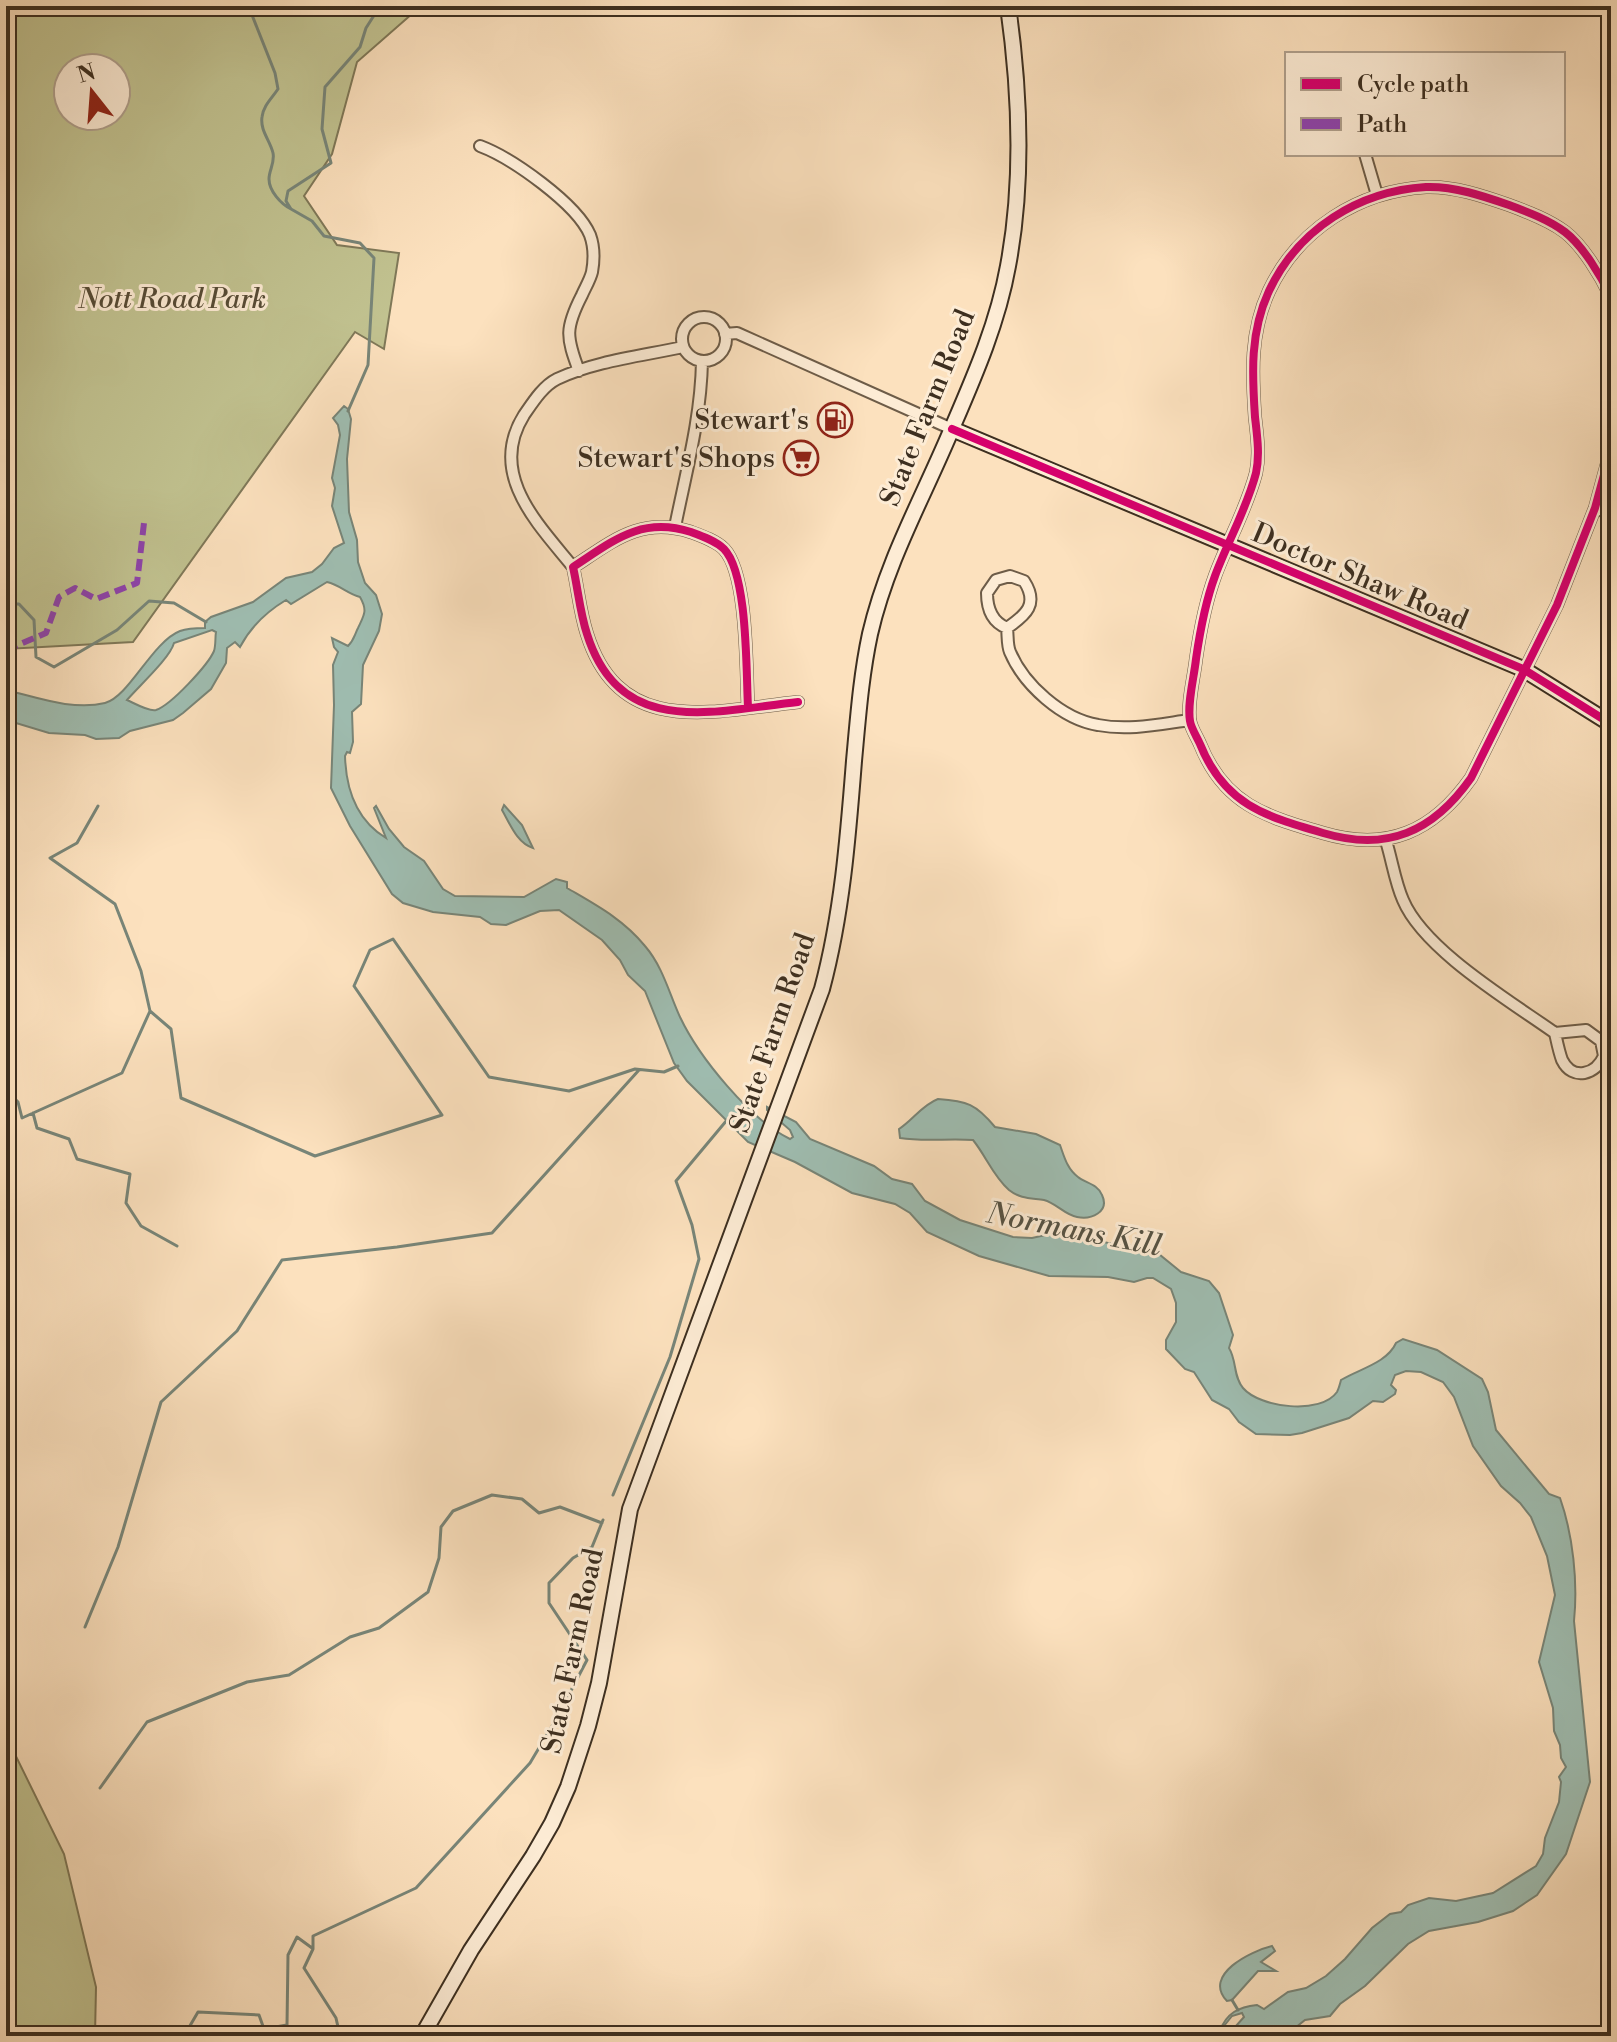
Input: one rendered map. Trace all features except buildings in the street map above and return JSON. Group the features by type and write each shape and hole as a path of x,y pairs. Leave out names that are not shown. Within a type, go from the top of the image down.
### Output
{"main road":[{"name":"State Farm Road","path":"422,2036 471,1950 540,1845 580,1756 599,1683 630,1509 813,1016 834,945 843,884 862,674 871,631 887,574 982,357 1009,265 1018,186 1019,140 1008,6"},
{"name":"Doctor Shaw Road","path":"952,429 1523,669 1611,724"}],"street":[{"path":"480,146 500,153 524,168 581,220 590,237 594,257 592,275 571,316 567,332 579,371"},
{"path":"1366,156 1377,195"},
{"path":"1611,297 1601,276 1566,233 1531,213 1476,193 1428,187 1377,195 1344,210 1310,233 1278,273 1264,303 1254,336 1251,365 1256,471 1205,603 1190,720 1217,778 1244,804 1296,825 1359,841 1386,841 1406,834 1456,800 1471,778 1557,605 1595,508 1611,449"},
{"path":"698,319 718,322 725,334 726,341 720,354 709,361 690,357 683,347 686,327 698,319"},
{"path":"725,334 737,333 952,429"},
{"path":"683,347 579,371 554,381 535,399 519,424 511,456 514,481 528,511 573,567 587,634 600,666 614,686 640,704 672,712 798,702"},
{"path":"675,527 696,428 702,361"},
{"path":"1595,508 1611,514"},
{"path":"573,567 618,538 635,530 656,526 675,527 704,537 725,550 735,567 741,593 748,707"},
{"path":"1010,576 1024,581 1032,599 1029,611 1007,628 996,622 991,614 987,593 996,580 1010,576"},
{"path":"1007,628 1009,649 1019,668 1044,696 1064,711 1095,725 1134,728 1190,720"},
{"path":"1386,841 1403,900 1422,932 1445,953 1555,1033 1563,1063 1573,1071 1585,1073 1599,1067 1604,1056 1601,1041 1593,1033 1586,1030 1555,1033"}],"green space":[{"name":"Nott Road Park","path":"6,6 421,6 357,62 332,154 304,196 337,245 399,253 384,349 355,332 133,642 6,649"},
{"path":"6,1736 64,1854 96,1987 95,2036 6,2036"}],"shaded area":[{"path":"344,406 348,409 351,419 347,459 349,512 357,540 358,562 365,583 376,595 382,614 379,631 363,665 361,704 352,712 353,742 350,753 347,752 345,756 348,780 355,803 367,822 386,838 374,808 376,806 389,829 404,847 424,861 443,889 455,896 524,897 556,879 567,882 567,888 618,920 637,936 661,971 689,1033 713,1068 759,1118 790,1139 793,1137 790,1130 767,1107 796,1122 810,1139 874,1166 892,1179 912,1184 925,1201 960,1220 1013,1237 1073,1235 1122,1243 1160,1255 1181,1272 1209,1281 1219,1293 1233,1335 1229,1348 1236,1373 1243,1388 1251,1395 1290,1406 1318,1404 1337,1392 1341,1380 1379,1361 1403,1339 1437,1350 1482,1379 1496,1430 1549,1494 1560,1498 1573,1559 1574,1621 1590,1782 1566,1854 1537,1895 1513,1911 1478,1922 1429,1931 1408,1944 1330,2016 1305,2020 1285,2036 1227,2036 1244,2017 1242,2013 1232,2016 1220,2031 1230,2015 1239,2009 1257,2005 1264,2009 1288,1992 1306,1988 1326,1976 1372,1928 1390,1914 1429,1898 1456,1901 1493,1893 1536,1866 1543,1854 1545,1838 1559,1802 1559,1777 1566,1767 1554,1731 1553,1708 1539,1662 1555,1595 1547,1556 1531,1517 1501,1486 1473,1446 1454,1397 1443,1382 1421,1372 1406,1371 1395,1375 1391,1385 1396,1390 1395,1394 1383,1402 1373,1401 1349,1418 1302,1433 1256,1434 1239,1422 1229,1409 1212,1400 1194,1372 1185,1369 1166,1349 1166,1340 1176,1322 1176,1303 1171,1289 1153,1278 1134,1282 1108,1277 1049,1276 979,1256 927,1232 910,1213 895,1204 852,1193 795,1162 748,1142 687,1081 674,1063 645,991 628,975 620,960 602,940 559,910 540,911 506,925 491,924 480,917 433,912 403,903 392,894 350,826 331,788 333,665 338,652 332,638 348,646 364,610 360,597 336,585 327,582 291,604 286,600 266,615 249,632 240,647 235,642 227,648 226,663 211,689 173,720 130,731 119,738 96,739 85,735 49,733 6,720 6,690 80,705 114,699 170,637 183,630 205,628 205,622 211,617 253,602 286,578 312,572 322,564 334,548 344,543 332,506 335,488 332,478 340,435 333,418","holes":["212,630 216,632 215,649 205,665 171,701 153,710 127,700 161,664 174,643"]},
{"path":"504,805 522,825 533,848 514,832 502,810"},
{"path":"938,1099 970,1105 995,1127 1036,1134 1060,1145 1074,1174 1100,1191 1104,1201 1101,1210 1093,1216 1077,1217 1044,1200 1013,1193 998,1179 973,1140 900,1138 899,1129"},
{"path":"1272,1946 1275,1951 1261,1962 1276,1971 1258,1971 1232,2000 1227,2001 1221,1991 1225,1973 1242,1959"}],"waterway":[{"path":"251,6 278,89 262,117 262,127 273,153 270,184 276,197 291,209"},
{"path":"348,411 368,365 374,258 360,243 324,236 312,221 291,209 286,201 288,191 331,163 322,129 325,87 360,47 366,28 380,6"},
{"path":"6,604 19,604 34,620 36,657 54,667 117,630 149,601 174,603 206,622"},
{"path":"98,806 77,843 50,858 115,904 141,971 150,1011 171,1029 181,1098 315,1156 442,1115 354,986 370,950 393,939 489,1077 569,1091 635,1069 664,1072 678,1066"},
{"path":"6,1090 18,1102 22,1118 122,1073 150,1011"},
{"path":"85,1627 118,1547 161,1402 237,1331 282,1260 492,1233 639,1070"},
{"path":"33,1113 37,1128 69,1139 77,1159 130,1174 126,1203 141,1226 177,1246"},
{"path":"613,1495 670,1357 699,1259 692,1225 676,1181 727,1120"},
{"path":"100,1788 147,1722 247,1682 289,1675 350,1637 379,1628 428,1592 439,1558 441,1527 453,1511 492,1495 522,1499 539,1513 560,1507 602,1523"},
{"path":"340,2036 336,2018 304,1968 313,1949 313,1936 416,1888 530,1763 587,1660 549,1603 549,1583 573,1558 592,1547 603,1520"},
{"path":"184,2036 198,2012 259,2015 264,2029 287,2025 288,1955 297,1937 312,1948"},
{"path":"1232,2000 1238,2010"}],"marked path":[{"path":"6,650 46,633 59,597 75,588 96,599 137,583 144,523"}],"cycle path":[{"path":"1611,297 1585,253 1559,228 1509,205 1447,188 1426,187 1377,196 1333,217 1296,249 1269,291 1258,322 1253,369 1258,452 1256,473 1208,596 1191,690 1191,724 1221,781 1248,805 1264,813 1346,838 1368,840 1407,833 1441,812 1471,778 1557,605 1595,508 1611,449"},
{"path":"952,429 1523,669 1611,724"},
{"path":"748,707 742,600 732,561 721,546 691,532 673,528 642,529 615,540 573,567 587,634 602,667 622,690 646,704 673,711 734,710 798,702"}],"place":[{"name":"Stewart's","path":"835,420"},
{"name":"Stewart's Shops","path":"801,458"}],"water label":[{"name":"Normans Kill","path":"1074,1230"}]}
